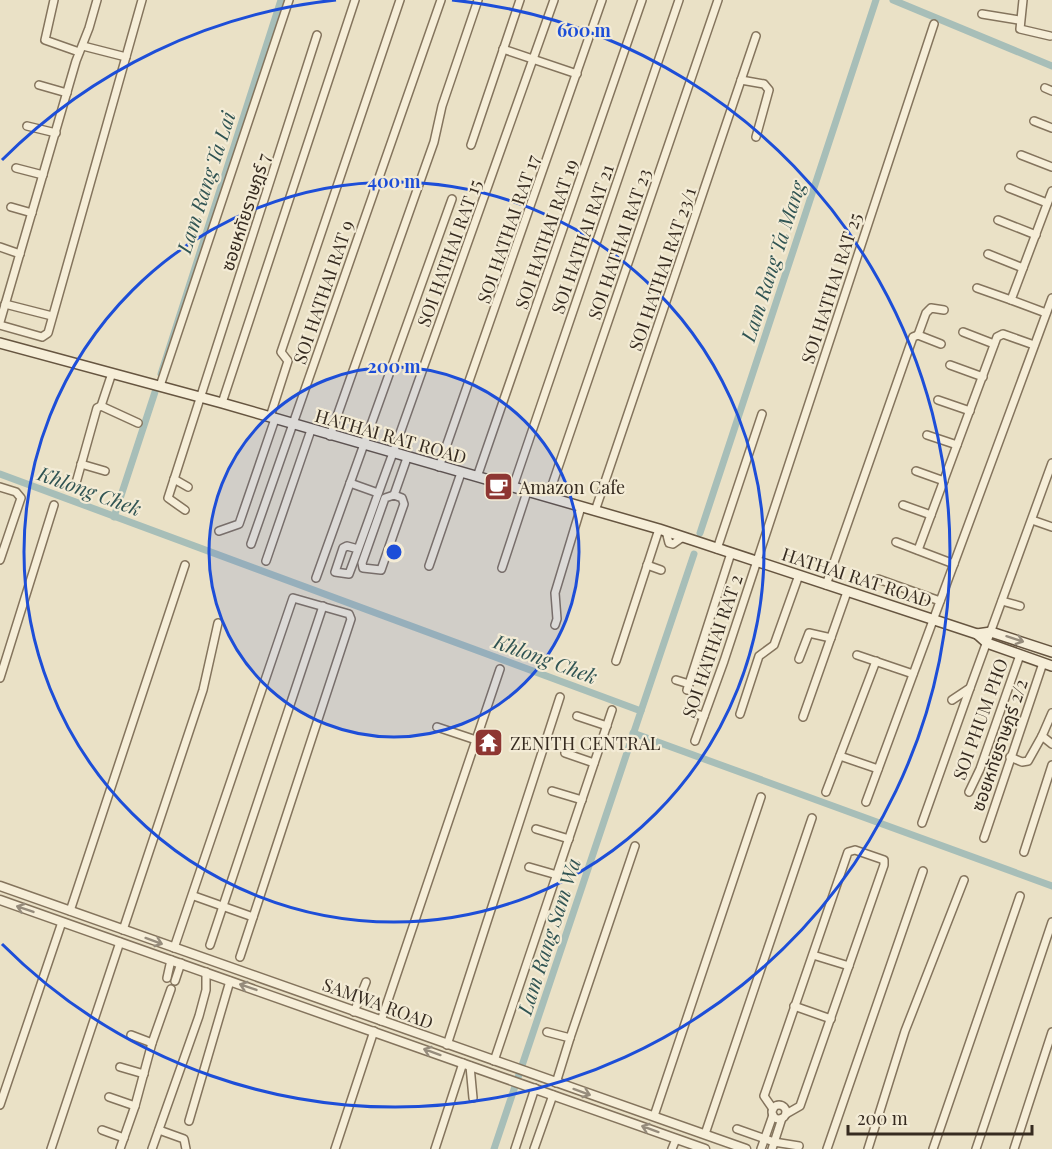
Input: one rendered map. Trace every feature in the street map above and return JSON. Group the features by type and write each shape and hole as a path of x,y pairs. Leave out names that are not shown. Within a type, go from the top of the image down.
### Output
{"main road":[{"name":"HATHAI RAT ROAD","path":"0,343 222,403 330,436 663,530 977,634 987,643 1047,664"},
{"name":"HATHAI RAT ROAD","path":"977,634 991,632 1051,649"}],"street":[{"path":"54,0 45,40 126,57"},
{"path":"97,0 67,93 0,323 42,337 48,333 142,0"},
{"path":"160,386 289,0"},
{"path":"222,403 355,0"},
{"path":"219,531 238,524 273,418 288,361 280,352 400,0"},
{"name":"SOI HATHAI RAT 9","path":"251,544 441,0"},
{"path":"330,436 434,142 442,106 478,0"},
{"path":"471,144 520,0"},
{"name":"SOI HATHAI RAT 15","path":"358,549 554,0"},
{"name":"SOI HATHAI RAT 17","path":"439,467 602,0"},
{"name":"SOI HATHAI RAT 19","path":"477,477 642,0"},
{"name":"SOI HATHAI RAT 21","path":"513,487 679,0"},
{"name":"SOI HATHAI RAT 23","path":"548,497 718,0"},
{"path":"1023,0 1019,27 1022,31 1050,36"},
{"path":"982,14 1019,20"},
{"name":"SOI HATHAI RAT 25","path":"756,562 934,24"},
{"name":"ซอยหทัยราษฎร์ 7","path":"174,479 317,35"},
{"name":"SOI HATHAI RAT 23/1","path":"595,511 756,36"},
{"path":"503,49 577,74"},
{"path":"741,80 764,84 769,90 756,137"},
{"path":"39,85 67,93"},
{"path":"1034,121 1052,128"},
{"path":"27,126 56,133"},
{"path":"1021,155 1052,167"},
{"path":"16,168 43,175"},
{"path":"1009,189 1047,203"},
{"path":"1011,300 1052,191"},
{"path":"316,578 452,199"},
{"path":"11,207 32,213"},
{"path":"998,220 1036,235"},
{"path":"0,247 20,254"},
{"path":"988,254 1023,268"},
{"path":"977,288 1046,314"},
{"path":"866,802 1052,298"},
{"path":"5,304 52,316"},
{"path":"826,585 913,337 918,335 926,313 931,308 944,309"},
{"path":"963,332 994,344"},
{"path":"918,550 999,335 1003,334 1034,345"},
{"path":"918,335 941,344"},
{"path":"950,365 983,377"},
{"path":"76,483 97,408 101,406 112,373"},
{"path":"938,400 970,411"},
{"path":"101,406 138,423"},
{"path":"717,549 762,414"},
{"path":"266,561 311,430"},
{"path":"927,435 957,445"},
{"path":"394,495 407,458"},
{"path":"81,464 105,471"},
{"path":"922,823 1032,520 1049,482 1052,464"},
{"path":"916,471 944,481"},
{"path":"429,566 461,473"},
{"path":"185,510 169,500 174,479 188,487"},
{"path":"350,483 378,493"},
{"path":"0,488 16,492 21,498 0,560"},
{"path":"502,568 527,492"},
{"path":"394,495 402,498 404,504 381,570 363,568 362,563 381,507 386,498 394,495"},
{"path":"0,678 54,505"},
{"path":"903,505 931,515"},
{"path":"555,625 557,619 555,593 581,507"},
{"path":"1032,520 1052,527"},
{"path":"616,661 647,565 663,530"},
{"path":"896,542 954,564"},
{"path":"676,680 688,687 731,553"},
{"name":"SOI HATHAI RAT 2","path":"695,741 756,562"},
{"path":"69,911 185,565"},
{"path":"647,565 661,570"},
{"path":"740,714 759,656 774,645 799,575"},
{"path":"878,579 940,601"},
{"path":"803,717 846,592"},
{"path":"174,948 194,896 291,599 349,614 351,619 240,957"},
{"path":"1002,601 1020,606"},
{"path":"210,945 323,606"},
{"path":"123,930 203,690 218,623"},
{"path":"799,658 809,633 831,638"},
{"path":"857,655 913,674"},
{"name":"SOI PHUM PHO","path":"969,792 980,769 1020,655"},
{"path":"826,792 876,661"},
{"name":"ซอยหทัยราษฎร์ 2/2","path":"984,838 1010,757 1047,664"},
{"path":"381,1021 500,669"},
{"path":"952,700 970,688"},
{"path":"447,1045 560,697"},
{"path":"494,1061 612,710"},
{"path":"1010,757 1022,762 1028,761 1052,713"},
{"path":"695,714 704,716"},
{"path":"577,716 607,726"},
{"path":"437,727 476,740"},
{"path":"1042,736 1052,744"},
{"path":"565,753 594,763"},
{"path":"840,756 878,769"},
{"path":"1024,852 1052,765"},
{"path":"552,791 582,800"},
{"path":"654,1116 761,797"},
{"path":"705,1134 812,818"},
{"path":"536,829 569,839"},
{"path":"556,1083 635,846"},
{"path":"855,850 884,860 885,863 800,1106 784,1116 773,1112 764,1096 848,852 855,850"},
{"path":"529,867 557,874"},
{"path":"827,1148 923,871"},
{"path":"868,1149 905,1031 964,880"},
{"name":"SAMWA ROAD","path":"0,886 746,1149"},
{"path":"194,896 253,916"},
{"path":"933,1149 1020,896"},
{"name":"SAMWA ROAD","path":"0,900 614,1116 681,1144 705,1149"},
{"path":"88,931 92,919"},
{"path":"0,1106 62,922"},
{"path":"976,1149 1052,922"},
{"path":"51,1149 120,942"},
{"path":"813,955 849,966"},
{"path":"171,960 167,976 175,980 181,963"},
{"path":"152,1149 199,1016 206,990 206,972"},
{"path":"189,1121 230,981"},
{"path":"354,1012 366,982"},
{"path":"120,1149 135,1106 168,988"},
{"path":"794,1006 831,1019"},
{"path":"335,1149 374,1031"},
{"path":"547,1032 570,1038"},
{"path":"1014,1149 1052,1032"},
{"path":"131,1035 152,1042"},
{"path":"466,1065 473,1098"},
{"path":"435,1149 466,1065"},
{"path":"120,1067 144,1074"},
{"path":"515,1149 535,1088"},
{"path":"534,1149 553,1095"},
{"path":"109,1097 135,1106"},
{"path":"614,1116 619,1105"},
{"path":"761,1149 773,1112 782,1106 784,1116 773,1145"},
{"path":"737,1129 764,1139 773,1145 799,1146"},
{"path":"102,1130 124,1138"},
{"path":"159,1130 184,1139 186,1149"},
{"path":"672,1149 681,1144"}],"waterway":[{"name":"Lam Rang Ta Lai","path":"161,374 281,0"},
{"name":"Lam Rang Ta Mang","path":"700,533 876,0"},
{"path":"893,0 1052,66"},
{"name":"Lam Rang Ta Lai","path":"114,517 155,392"},
{"name":"Khlong Chek","path":"0,474 641,711 494,1149"},
{"name":"Lam Rang Ta Mang","path":"641,711 694,554"},
{"name":"Khlong Chek","path":"633,733 1052,886"}],"place":[{"name":"Amazon Cafe","path":"498,487"},
{"name":"ZENITH CENTRAL","path":"489,743"}],"water label":[{"name":"Lam Rang Sam Wa","path":"548,936"}]}
